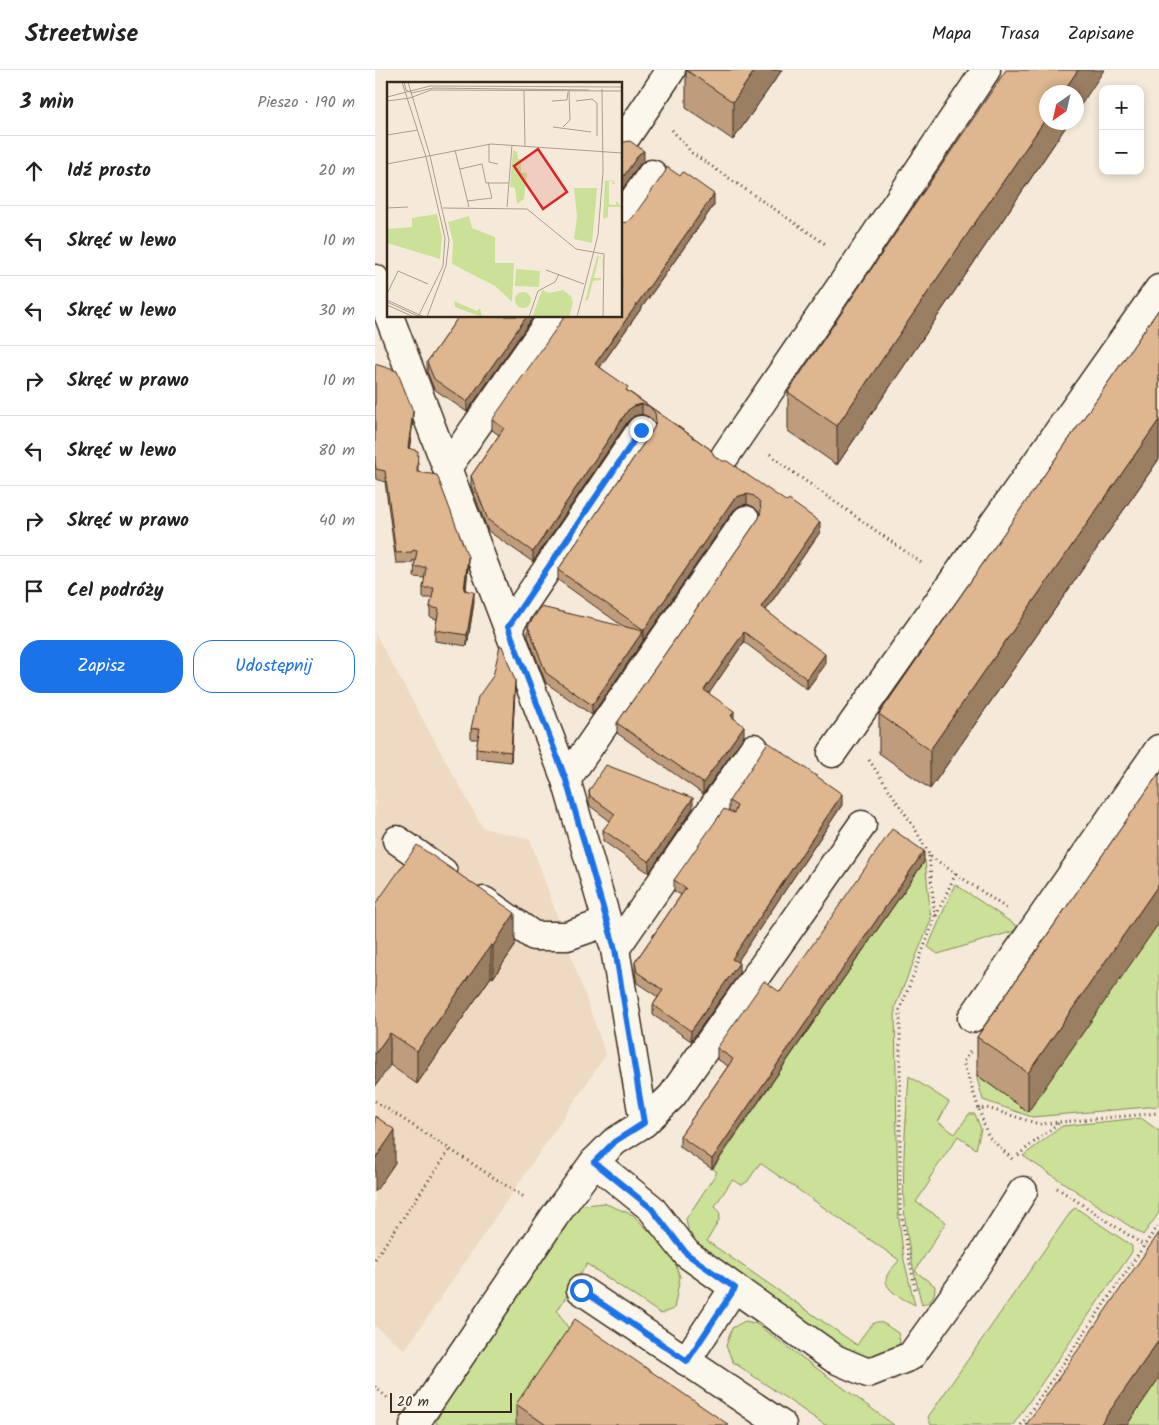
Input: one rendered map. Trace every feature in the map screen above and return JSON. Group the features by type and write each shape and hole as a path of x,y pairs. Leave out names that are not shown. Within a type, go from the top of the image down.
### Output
{"lane":[{"path":"626,137 671,70"},
{"path":"725,456 985,70"},
{"path":"623,215 652,174"},
{"path":"375,279 387,311"},
{"path":"832,753 1159,289"},
{"path":"390,318 566,780 615,949 644,1123"},
{"path":"447,468 552,318"},
{"path":"508,627 641,430"},
{"path":"566,780 746,520"},
{"path":"615,949 754,748"},
{"path":"973,1018 1159,748"},
{"path":"414,1425 554,1217 594,1162 614,1142 644,1123 672,1096 861,825"},
{"path":"397,840 534,936 567,936 607,922"},
{"path":"594,1162 651,1208 687,1254 835,1359 868,1373 911,1356 977,1264 1023,1191"},
{"path":"687,1361 735,1288"},
{"path":"581,1290 782,1425"}],"path":[{"path":"671,130 692,153 856,264"},
{"path":"769,452 783,465 951,584"},
{"path":"868,758 914,827 929,856 935,918"},
{"path":"921,851 956,873 1034,928"},
{"path":"916,1293 900,1209 900,1010 935,918 956,873"},
{"path":"375,1101 554,1217"},
{"path":"1061,1121 1013,1159 988,1136 979,1109 987,1108 1039,1124 1061,1121 1159,1113"},
{"path":"375,1259 450,1149"},
{"path":"1054,1186 1145,1246"},
{"path":"1022,1425 1159,1224"},
{"path":"1114,1290 1121,1295"},
{"path":"1069,1356 1076,1361"}],"shaded area":[{"path":"375,633 483,828 530,839 606,1055 405,1350 375,1326"}],"green space":[{"path":"925,860 931,920 895,1007 898,1211 904,1260 915,1305 895,1294 886,1281 888,1274 899,1260 760,1163 748,1181 742,1185 732,1180 715,1206 720,1214 719,1220 707,1241 857,1345 867,1330 876,1322 882,1323 898,1333 900,1341 898,1349 888,1358 861,1360 699,1248 689,1234 686,1219 717,1172 713,1169"},
{"path":"955,884 1021,929 938,954 928,947"},
{"path":"1159,922 1159,1106 1032,1117 983,1100 976,1075 1028,1111"},
{"path":"909,1076 949,1102 938,1122 955,1134 969,1114 975,1114 981,1129 976,1149 958,1136 916,1202 946,1222 915,1271 935,1286 932,1298 922,1305 908,1244 904,1207 904,1158"},
{"path":"1141,1118 1159,1131 1159,1213 1143,1235 1023,1156 1062,1126"},
{"path":"604,1203 633,1215 672,1254 680,1277 674,1309 661,1314 587,1264 557,1311 575,1338 517,1425 437,1425 436,1421 453,1391 576,1206"},
{"path":"1076,1208 1132,1246 1132,1252 1013,1425 931,1425 928,1417 1072,1210"},
{"path":"745,1321 755,1323 894,1425 825,1425 733,1362 726,1346 732,1328"},
{"path":"1159,1378 1159,1425 1127,1425"}],"building":[{"path":"686,70 755,70 733,102"},
{"path":"1006,70 1078,70 1068,85 1039,85 1039,129 837,426 788,392"},
{"path":"630,141 644,151 639,154 623,177 623,142"},
{"path":"667,167 680,176 683,172 714,194 595,364 628,387 626,390 649,406 642,404 628,410 533,552 488,520 471,476 504,428 492,420 564,318 623,318 623,223 633,217"},
{"path":"1159,309 1159,420 930,750 879,714"},
{"path":"458,318 526,318 467,402 434,379 427,362"},
{"path":"375,364 397,371 413,411 408,448 418,451 417,472 437,475 468,557 464,590 474,592 467,635 435,630 439,609 430,607 434,588 423,588 426,567 414,567 417,551 396,553 385,471 376,469 375,461"},
{"path":"649,406 710,449 716,458 727,461 820,522 761,607 825,654 807,679 744,632 704,690 734,711 731,716 744,726 703,783 617,723 759,518 761,511 760,502 754,496 747,494 733,500 644,630 558,570 654,428 656,421 655,413"},
{"path":"541,607 643,631 592,705 546,673 528,626"},
{"path":"500,646 502,646 515,680 511,752 476,748 480,728 471,729 478,697 493,676"},
{"path":"768,742 842,794 732,959 739,963 691,1031 653,1005 663,990 637,972 635,962 686,888 674,880 724,809 734,813 737,806 729,801"},
{"path":"606,765 693,798 649,862 603,830 615,814 590,796 589,791"},
{"path":"1159,773 1159,884 1028,1073 977,1037"},
{"path":"892,829 924,851 712,1159 680,1136 733,1059 717,1048 764,981 780,992"},
{"path":"417,845 515,913 417,1051 390,1033 375,1054 375,905"},
{"path":"375,1116 395,1130 375,1159"},
{"path":"1159,1233 1159,1340 1100,1425 1026,1425"},
{"path":"575,1319 729,1425 546,1425 516,1404"}],"route":[{"path":"581,1290 687,1361 735,1288 687,1254 651,1208 594,1162 614,1142 644,1123 615,949 566,780 508,627 641,430"}]}
